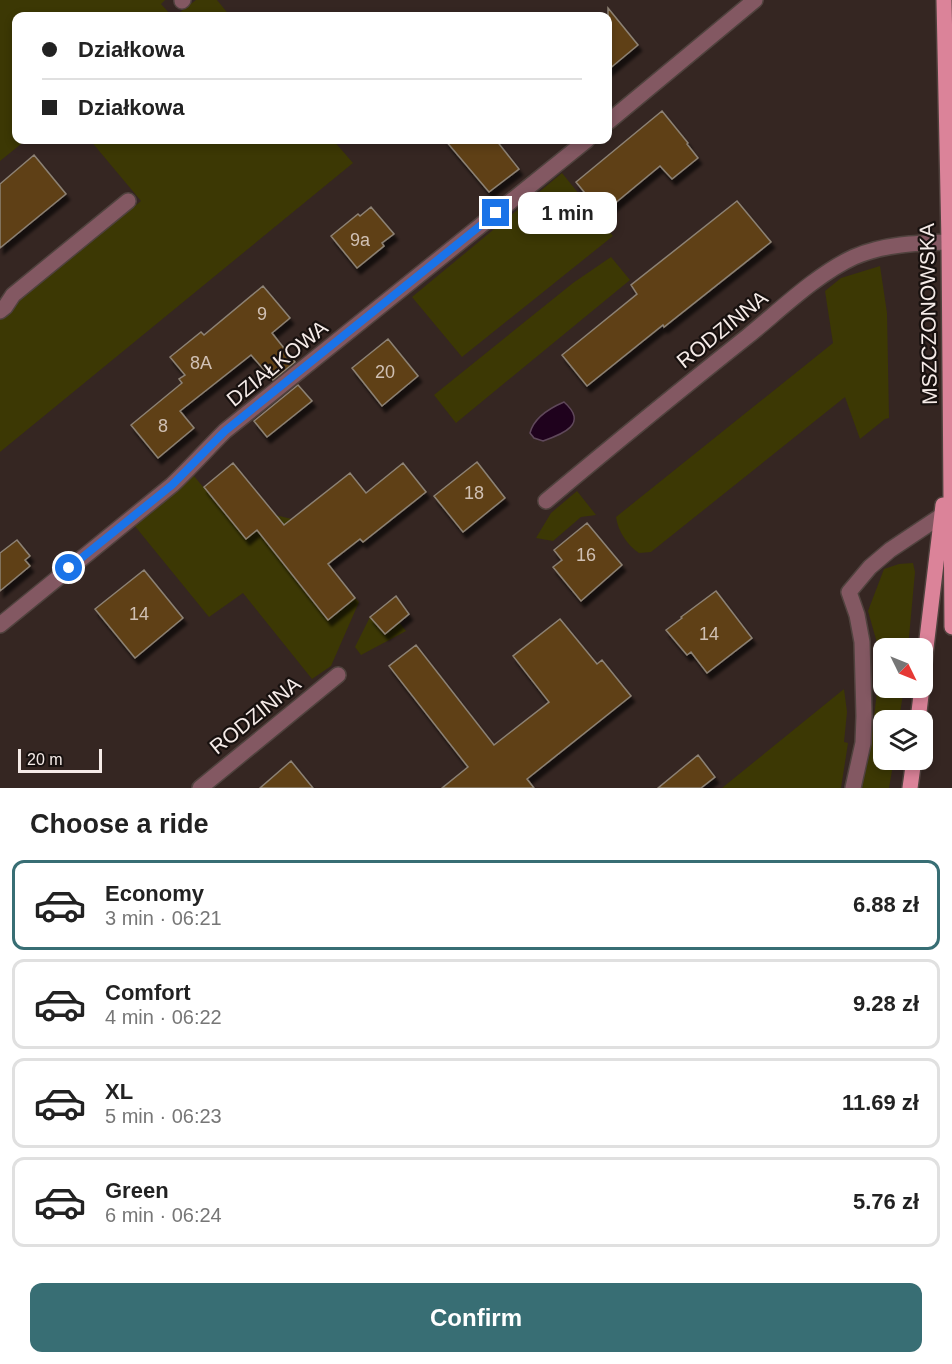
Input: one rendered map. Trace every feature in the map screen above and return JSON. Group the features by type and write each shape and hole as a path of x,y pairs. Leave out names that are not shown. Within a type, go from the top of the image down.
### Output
{"main road":[{"name":"MSZCZONOWSKA","path":"944,0 949,242 952,627"},
{"path":"927,638 950,442"},
{"path":"910,788 912,770"}],"street":[{"path":"612,119 755,0"},
{"name":"DZIAŁKOWA","path":"0,625 172,485 234,424 581,144"},
{"path":"0,311 13,295 128,201"},
{"name":"RODZINNA","path":"546,501 696,377 814,283 839,266 856,256 881,248 949,242"},
{"path":"853,788 863,743 864,717 862,642 857,615 849,591 870,567 890,550 941,516"},
{"name":"RODZINNA","path":"200,788 338,675"}],"shaded area":[{"path":"0,0 165,0 161,4 168,12 12,12 12,144 21,144 0,161"},
{"path":"196,0 217,0 227,12 180,12"},
{"path":"93,144 336,144 353,163 0,452 0,316 141,201"},
{"path":"562,173 613,236 462,357 412,297"},
{"path":"611,257 630,280 456,423 434,395 573,283"},
{"path":"880,266 887,313 889,418 860,439 845,397 651,552 639,553 635,550 621,532 616,517 833,343 825,291 841,278"},
{"path":"564,402 574,416 574,422 570,427 543,441 534,438 530,433 535,422 548,410"},
{"path":"194,476 246,539 275,515 292,519 281,561 327,619 355,598 359,602 331,666 312,679 243,593 209,617 134,525"},
{"path":"577,491 596,515 581,517 553,541 536,538 551,513"},
{"path":"913,563 915,572 909,638 876,638 868,611 884,569 899,564"},
{"path":"370,617 385,634 399,622 406,631 361,655 355,647"},
{"path":"844,689 847,712 844,742 848,743 841,788 722,788"},
{"path":"876,698 902,698 901,710 875,710"},
{"path":"873,726 873,770 892,770 889,788 862,788"}],"building":[{"path":"612,13 638,45 612,67"},
{"path":"662,111 698,158 672,179 660,166 602,214 576,182"},
{"path":"448,144 499,144 519,169 489,192"},
{"path":"34,155 66,194 0,248 0,184"},
{"path":"737,201 771,242 587,386 562,355 637,294 631,285"},
{"path":"371,207 394,234 382,243 384,246 357,268 331,236 358,214 360,216"},
{"path":"263,286 290,318 272,333 295,362 273,380 251,355 180,411 194,428 158,458 131,425 182,383 179,379 185,375 170,357 201,332 204,335"},
{"path":"388,339 418,376 382,406 352,368"},
{"path":"298,385 312,401 267,437 254,421"},
{"path":"477,462 505,498 463,532 434,496"},
{"path":"233,463 284,525 350,473 366,493 403,463 426,492 363,542 360,539 328,564 355,598 328,620 257,530 246,539 204,487"},
{"path":"587,523 622,565 581,601 553,567 562,560 554,550"},
{"path":"17,540 30,556 25,560 30,566 0,591 0,553"},
{"path":"144,570 183,618 135,658 95,609"},
{"path":"716,591 752,638 707,673 691,652 687,655 666,630"},
{"path":"396,596 409,614 385,634 370,617"},
{"path":"560,619 597,664 602,660 631,696 527,779 534,788 442,788 468,767 389,666 416,645 494,745 549,702 513,656"},
{"path":"698,755 715,777 701,788 658,788"},
{"path":"291,761 313,788 260,788"}],"route":[{"path":"69,568 172,485 225,431 496,213"}]}
